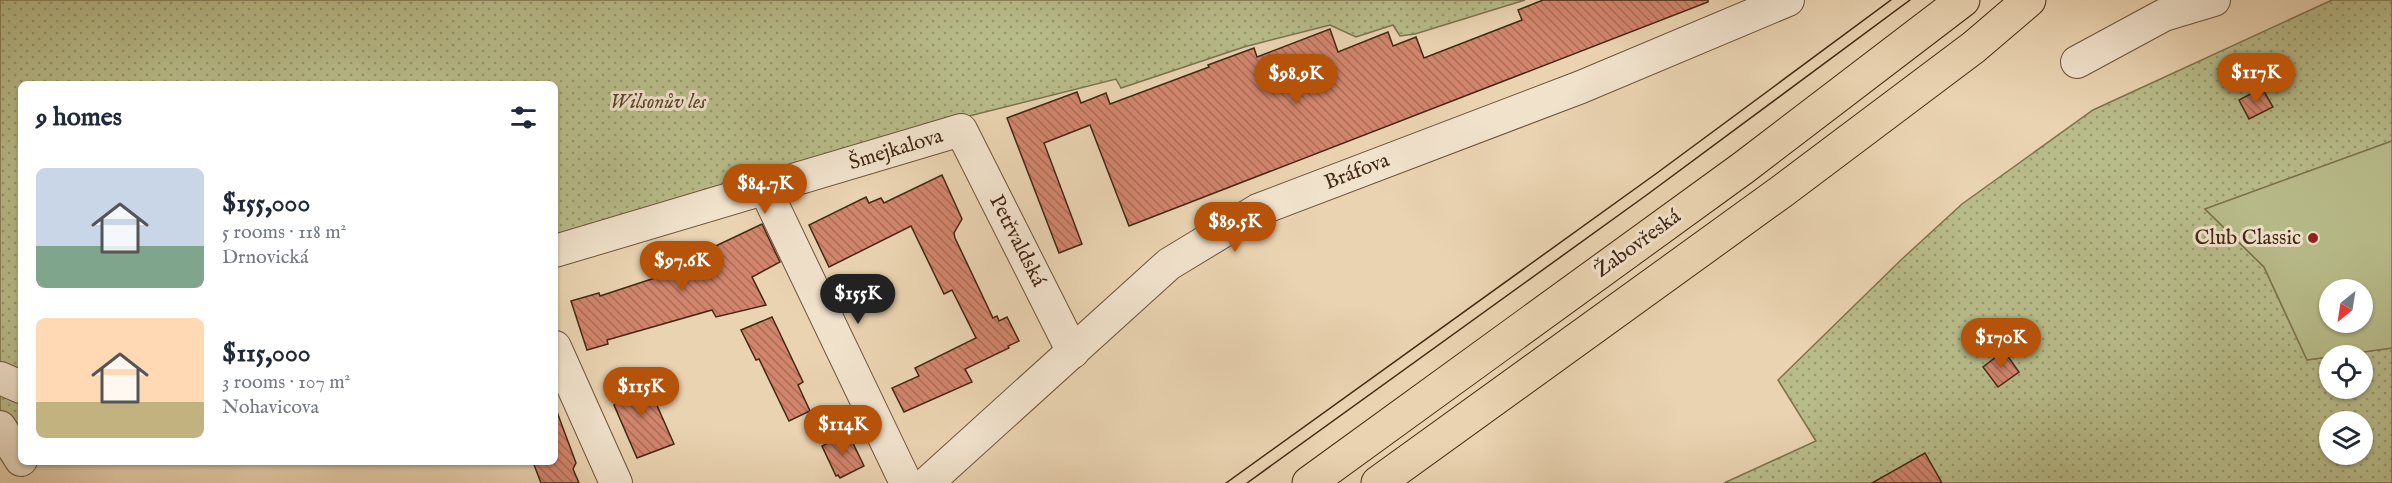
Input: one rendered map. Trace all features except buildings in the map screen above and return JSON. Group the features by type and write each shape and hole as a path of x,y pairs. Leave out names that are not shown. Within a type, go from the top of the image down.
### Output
{"highway":[{"name":"Žabovřeská","path":"1309,483 1743,168 1963,0"},
{"name":"Žabovřeská","path":"1378,483 1790,185 1974,47 2029,0"}],"street":[{"name":"Bráfova","path":"927,483 1169,264 1258,210 1581,87 1788,0"},
{"path":"2077,62 2164,15 2214,0"},
{"name":"Petřvaldská","path":"961,130 1073,352"},
{"name":"Šmejkalova","path":"558,250 961,130"},
{"path":"765,189 906,483"},
{"path":"558,354 616,483"},
{"path":"0,378 18,386"},
{"path":"25,465 35,483"}],"green space":[{"name":"Wilsonův les","path":"0,0 1525,0 1415,34 1400,36 1393,25 1356,37 1330,25 1244,47 1121,88 1116,79 969,116 558,237 558,81 18,81 18,375 0,366"},
{"path":"2332,0 2392,0 2392,141 2205,209 2264,267 2307,360 2319,358 2319,399 2373,399 2373,350 2392,348 2392,483 1724,483 1816,441 1778,380 1962,204 2093,110"},
{"name":"Club Classic","path":"2392,141 2392,348 2373,351 2373,345 2319,345 2319,358 2307,360 2264,267 2205,209"},
{"path":"0,385 18,393 18,434 15,435 0,410"}],"tram line":[{"path":"1226,483 1657,173 1891,0"},
{"path":"1247,483 1648,194 1910,0"}],"place":[{"name":"Club Classic","path":"2313,238"}]}
